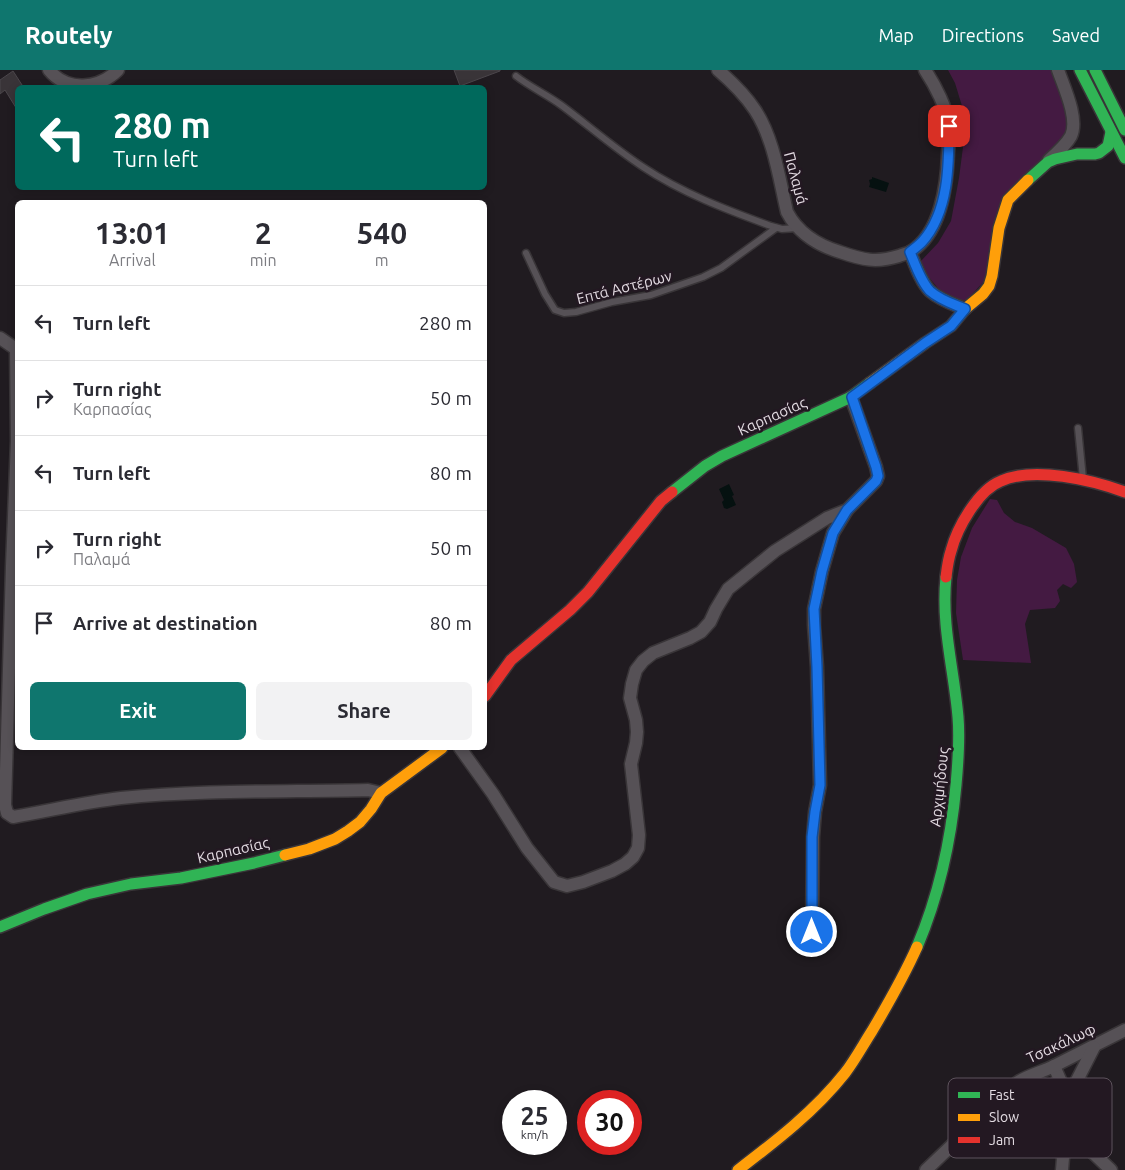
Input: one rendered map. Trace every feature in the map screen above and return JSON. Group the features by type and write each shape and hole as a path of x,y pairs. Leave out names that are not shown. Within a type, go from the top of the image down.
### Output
{"street":[{"path":"49,70 63,81 76,85"},
{"path":"90,85 103,81 118,70"},
{"name":"Παλαμά","path":"718,70 743,94 762,124 773,154 787,212 792,221 815,242 858,258 872,260 886,260 910,252 922,242 931,230 941,206 948,166 949,126 937,90 925,70"},
{"name":"Καρπασίας","path":"487,693 511,660 570,610 588,592 661,501 682,483 722,456 852,397 951,326 965,309 983,294 989,286 992,276 999,228 1008,200 1048,162 1068,140 1073,130 1072,113 1058,70"},
{"path":"1080,70 1125,158"},
{"path":"1094,70 1125,130"},
{"name":"Καρπασίας","path":"1048,162 1067,155 1099,153 1108,146 1111,132"},
{"path":"910,252 928,290 941,299 965,309"},
{"path":"0,338 15,348"},
{"path":"812,932 812,837 820,785 814,609 833,533 847,510 876,481 878,476 852,397"},
{"name":"Αρχιμήδους","path":"738,1170 786,1132 822,1100 842,1077 859,1053 880,1017 904,974 926,927 942,872 950,830 958,768 959,733 946,628 945,602 946,578 952,550 965,520 987,490 1001,480 1018,476 1050,475 1098,482 1125,492"},
{"path":"15,486 7,718 5,805 7,813 13,817 121,798 190,794 368,790 381,793"},
{"path":"461,750 493,794 527,848 554,882 567,886 591,880 625,864 633,857 638,848 639,835 630,764 637,732 630,698 636,670 642,661 653,653 701,632 710,622 728,590 775,551 827,518 847,510"},
{"name":"Καρπασίας","path":"0,927 87,894 131,884 181,878 254,863 309,849 335,839 360,822 381,793 439,750"},
{"name":"Τσακάλωφ","path":"1024,1078 1054,1066 1125,1030"},
{"path":"1078,1078 1094,1046"},
{"path":"1054,1066 1059,1078"},
{"name":"Τσακάλωφ","path":"926,1170 948,1149"},
{"path":"1098,1158 1111,1170"}],"lane":[{"path":"516,76 559,104 644,168 679,187 705,200 776,228 798,228"},
{"name":"Επτά Αστέρων","path":"526,253 544,294 555,310 564,313 576,312 612,302 651,295 703,277 721,268 776,228"},
{"path":"1078,428 1083,480"}],"shaded area":[{"path":"948,70 1055,70 1070,125 1068,135 1012,188 989,276 963,304 942,293 922,269 920,262 938,243 951,221 959,178 963,147 962,106 955,83"},
{"path":"872,177 889,183 886,192 869,187 869,180"},
{"path":"729,484 736,505 727,509 724,508 722,502 724,500 719,489"},
{"path":"990,499 997,500 1004,513 1015,522 1032,528 1066,548 1074,564 1077,582 1071,588 1063,584 1057,590 1060,601 1055,608 1030,610 1025,624 1031,663 963,660 956,613 957,580 961,557 972,528"}],"building":[{"path":"454,70 500,70 463,85 460,85"},
{"path":"13,71 22,85 15,85 15,106 5,90 0,94 0,80"}],"traffic: fast":[{"path":"1080,70 1125,158"},
{"path":"1095,70 1125,130"},
{"path":"1028,180 1048,162 1055,159 1077,154 1099,153 1108,146 1111,132"},
{"path":"672,492 705,466 722,456 851,397 870,383"},
{"path":"917,947 932,908 943,868 954,806 959,743 959,726 945,613 946,577"},
{"path":"0,927 87,894 131,884 181,878 285,855"}],"traffic: slow":[{"path":"870,383 951,326 965,309 983,294 989,286 992,276 999,228 1008,200 1028,180"},
{"path":"285,855 309,849 335,839 348,831 360,822 381,793 439,750"},
{"path":"738,1170 781,1137 808,1113 845,1073 884,1011 917,947"}],"traffic: jam":[{"path":"946,577 951,551 963,521 984,492 1001,481 1030,475 1063,476 1125,492"},
{"path":"487,693 511,660 570,610 588,592 661,501 672,492"}],"route":[{"path":"812,932 812,837 820,785 814,609 833,533 847,510 876,481 878,476 852,397 951,326 965,309 941,299 928,290 910,252 922,242 931,230 941,206 948,166 949,126"}]}
